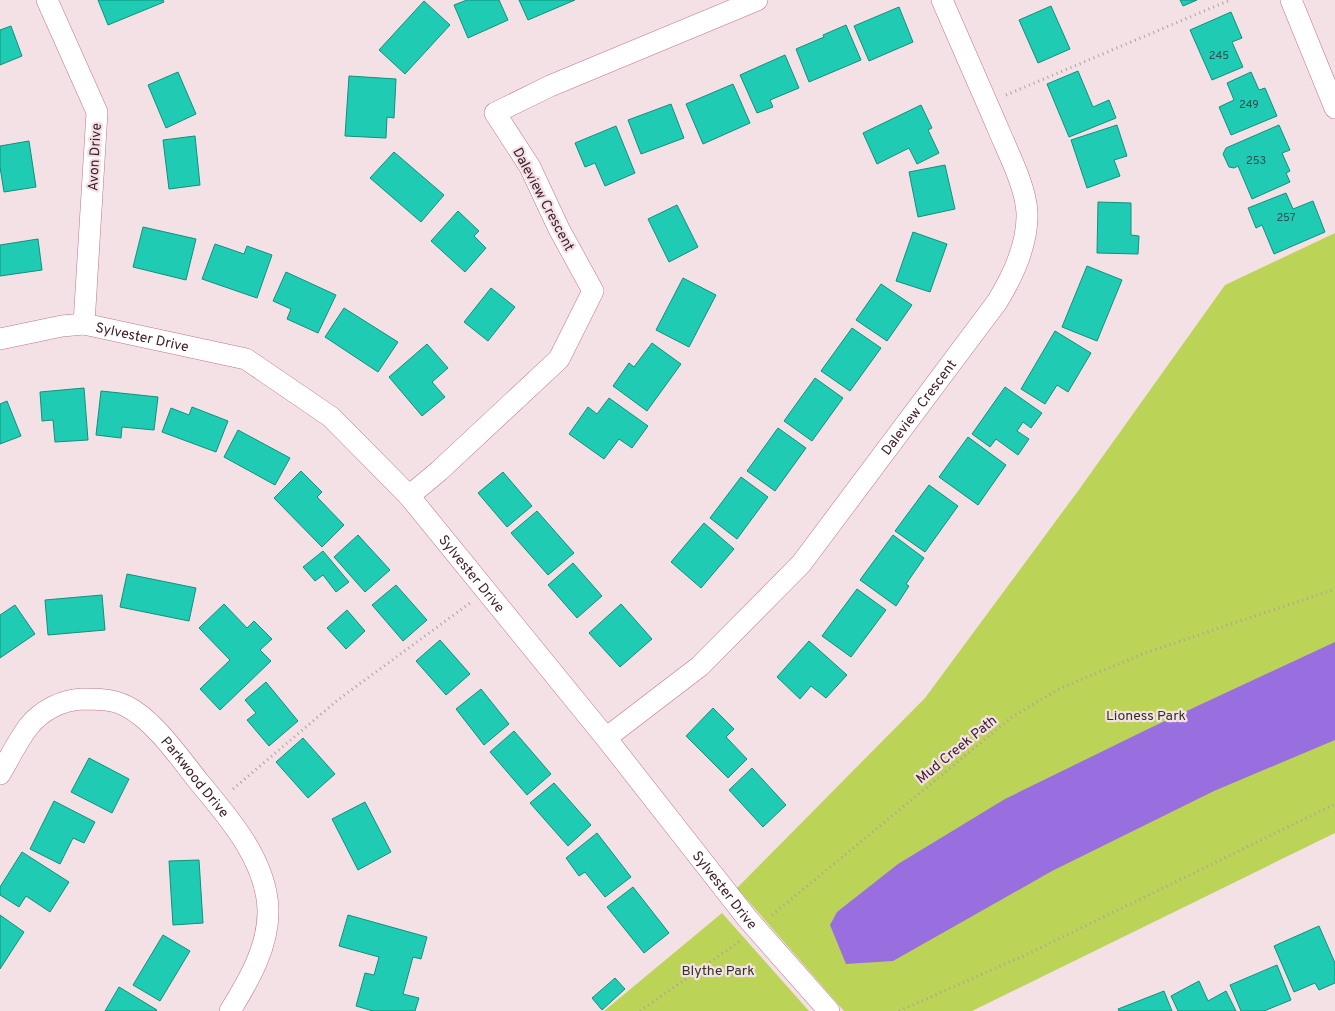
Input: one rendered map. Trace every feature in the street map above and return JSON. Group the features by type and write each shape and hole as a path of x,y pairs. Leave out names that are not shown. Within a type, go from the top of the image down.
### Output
{"street":[{"name":"Avon Drive","path":"47,0 97,112 84,324"},
{"name":"Daleview Crescent","path":"408,496 439,471 559,359 592,291 559,229 530,167 495,113 550,86 757,0"},
{"name":"Daleview Crescent","path":"606,738 700,666 801,564 997,302 1013,276 1023,243 1027,213 1020,184 942,0"},
{"path":"1291,0 1335,108"},
{"name":"Sylvester Drive","path":"0,339 62,326 84,324 246,359 331,417 408,496 606,738 755,928 829,1011"},
{"name":"Parkwood Drive","path":"0,774 29,726 41,714 54,706 72,700 109,700 126,706 145,719 169,744 217,803 253,854 266,889 267,926 254,968 230,1011"}],"path":[{"path":"987,103 1230,0"},
{"path":"217,803 339,698 486,590"},
{"name":"Mud Creek Path","path":"640,1011 755,928 1012,718 1052,693 1145,653 1335,590"},
{"path":"899,1011 1032,952 1335,804"}],"green space":[{"name":"Lioness Park","path":"1335,233 1335,833 972,1011 844,1011 737,888 925,698 1078,491 1225,285"},
{"name":"Blythe Park","path":"722,913 809,1011 604,1011"}],"shaded area":[{"path":"1335,642 1335,740 1214,791 1052,871 893,961 846,964 830,925 837,912 898,864 1005,799 1148,729"}],"building":[{"path":"98,0 163,0 164,2 108,25"},
{"path":"467,0 499,0 508,20 468,38 454,5"},
{"path":"519,0 575,0 528,20"},
{"path":"1180,0 1197,0 1183,6"},
{"path":"424,1 450,25 405,74 379,50"},
{"path":"1051,6 1070,49 1038,63 1019,20"},
{"path":"899,7 913,42 869,61 854,26"},
{"path":"1231,12 1242,38 1232,42 1243,67 1212,80 1190,30"},
{"path":"846,25 861,60 809,82 796,49"},
{"path":"11,26 22,56 0,65 0,30"},
{"path":"785,55 799,88 770,100 773,107 757,113 740,75"},
{"path":"1078,71 1093,107 1109,100 1116,118 1069,137 1047,84"},
{"path":"178,72 196,114 166,128 148,85"},
{"path":"1251,72 1259,90 1265,88 1277,116 1231,135 1219,107 1234,100 1227,83"},
{"path":"349,76 396,79 394,118 387,117 386,138 345,136"},
{"path":"733,84 750,123 703,144 686,104"},
{"path":"671,104 684,138 641,154 628,120"},
{"path":"921,105 932,128 928,130 939,153 917,164 909,148 877,164 863,133"},
{"path":"1117,125 1127,156 1114,160 1120,176 1087,188 1071,140"},
{"path":"1279,125 1290,150 1282,153 1290,171 1286,173 1290,182 1252,199 1238,166 1234,168 1229,167 1223,154 1226,148"},
{"path":"616,126 635,173 605,186 595,163 585,167 575,143"},
{"path":"195,136 200,185 169,189 163,140"},
{"path":"29,141 36,187 4,192 0,167 0,146"},
{"path":"394,152 444,195 421,222 370,178"},
{"path":"945,165 955,209 918,217 909,172"},
{"path":"1286,193 1293,209 1313,201 1325,232 1274,254 1262,225 1256,228 1248,208"},
{"path":"1098,202 1131,203 1131,235 1139,236 1138,254 1097,253"},
{"path":"677,205 698,247 669,262 648,219"},
{"path":"458,211 479,231 474,236 486,248 465,272 431,241"},
{"path":"143,227 196,239 186,280 133,267"},
{"path":"913,232 947,244 930,292 896,281"},
{"path":"38,239 42,270 0,276 0,245"},
{"path":"215,244 244,254 247,246 272,255 257,298 202,279"},
{"path":"1087,266 1122,280 1097,341 1062,327"},
{"path":"286,272 336,295 318,333 287,319 291,309 273,301"},
{"path":"683,278 716,295 689,347 656,330"},
{"path":"881,284 912,305 887,341 856,320"},
{"path":"491,288 515,307 488,341 464,322"},
{"path":"344,308 398,342 378,372 325,337"},
{"path":"852,328 881,348 850,391 821,371"},
{"path":"1055,331 1091,353 1068,392 1057,385 1045,404 1021,389"},
{"path":"652,343 681,364 647,411 613,386 629,363 634,367"},
{"path":"427,344 448,368 432,382 445,397 422,416 389,377"},
{"path":"815,378 843,398 812,441 784,421"},
{"path":"1005,387 1042,413 1031,428 1023,422 1017,431 1029,439 1018,455 996,439 990,447 972,434"},
{"path":"84,388 88,440 55,442 53,420 42,421 40,392"},
{"path":"101,391 158,397 154,430 122,427 121,438 96,435"},
{"path":"609,398 648,426 632,448 619,439 604,459 569,434 588,407 597,414"},
{"path":"7,401 21,436 0,444 0,404"},
{"path":"192,407 228,421 216,452 162,432 171,408 189,415"},
{"path":"778,428 806,448 775,491 747,471"},
{"path":"238,430 290,458 275,485 224,457"},
{"path":"968,437 1006,465 978,505 939,477"},
{"path":"301,471 322,492 317,497 344,525 322,547 274,498"},
{"path":"503,472 532,506 507,527 478,493"},
{"path":"741,477 768,497 737,539 710,518"},
{"path":"929,485 958,506 925,552 895,531"},
{"path":"537,511 574,553 548,575 511,533"},
{"path":"704,523 734,549 701,588 671,562"},
{"path":"358,535 390,570 365,592 334,557"},
{"path":"893,535 924,558 906,584 909,586 896,606 860,580"},
{"path":"323,551 349,582 336,592 323,575 315,581 303,567"},
{"path":"573,563 602,596 577,618 548,585"},
{"path":"127,574 196,588 189,621 120,607"},
{"path":"396,585 427,620 403,641 372,605"},
{"path":"857,589 886,610 851,657 822,636"},
{"path":"102,595 105,630 48,635 45,600"},
{"path":"224,604 247,628 254,621 272,639 260,650 271,661 220,710 200,689 230,660 199,628"},
{"path":"621,604 652,639 620,667 589,633"},
{"path":"15,605 35,634 0,658 0,615"},
{"path":"347,610 365,631 346,649 327,628"},
{"path":"440,640 470,674 446,695 416,661"},
{"path":"809,641 847,675 826,698 811,686 800,699 777,677"},
{"path":"266,682 298,721 269,746 247,720 256,713 245,700"},
{"path":"481,689 509,724 484,745 456,709"},
{"path":"713,708 734,729 726,737 747,759 728,778 686,736"},
{"path":"514,731 551,774 527,795 490,752"},
{"path":"303,738 335,774 308,798 276,762"},
{"path":"89,758 129,779 112,813 71,792"},
{"path":"752,768 786,805 763,827 729,790"},
{"path":"554,783 591,825 568,846 530,803"},
{"path":"54,801 95,822 84,843 73,838 60,864 30,849"},
{"path":"365,802 391,852 358,870 332,819"},
{"path":"597,833 631,877 605,897 585,872 579,876 566,858"},
{"path":"22,852 69,882 50,912 26,896 19,907 0,895 0,887"},
{"path":"199,860 203,923 173,925 169,861"},
{"path":"633,887 669,933 644,953 607,907"},
{"path":"0,915 24,932 0,969"},
{"path":"348,915 427,937 421,959 413,957 403,994 419,998 415,1011 373,1011 356,1006 365,973 374,975 379,957 339,946"},
{"path":"1319,926 1335,963 1335,983 1319,990 1315,983 1294,992 1274,946"},
{"path":"163,935 190,951 160,1001 133,985"},
{"path":"1277,965 1291,1000 1264,1011 1241,1011 1230,985"},
{"path":"615,978 625,989 602,1010 592,998"},
{"path":"1199,981 1208,1001 1226,991 1236,1011 1178,1011 1171,996"},
{"path":"119,987 157,1010 105,1011"},
{"path":"1164,991 1172,1011 1119,1011 1118,1009"}]}
